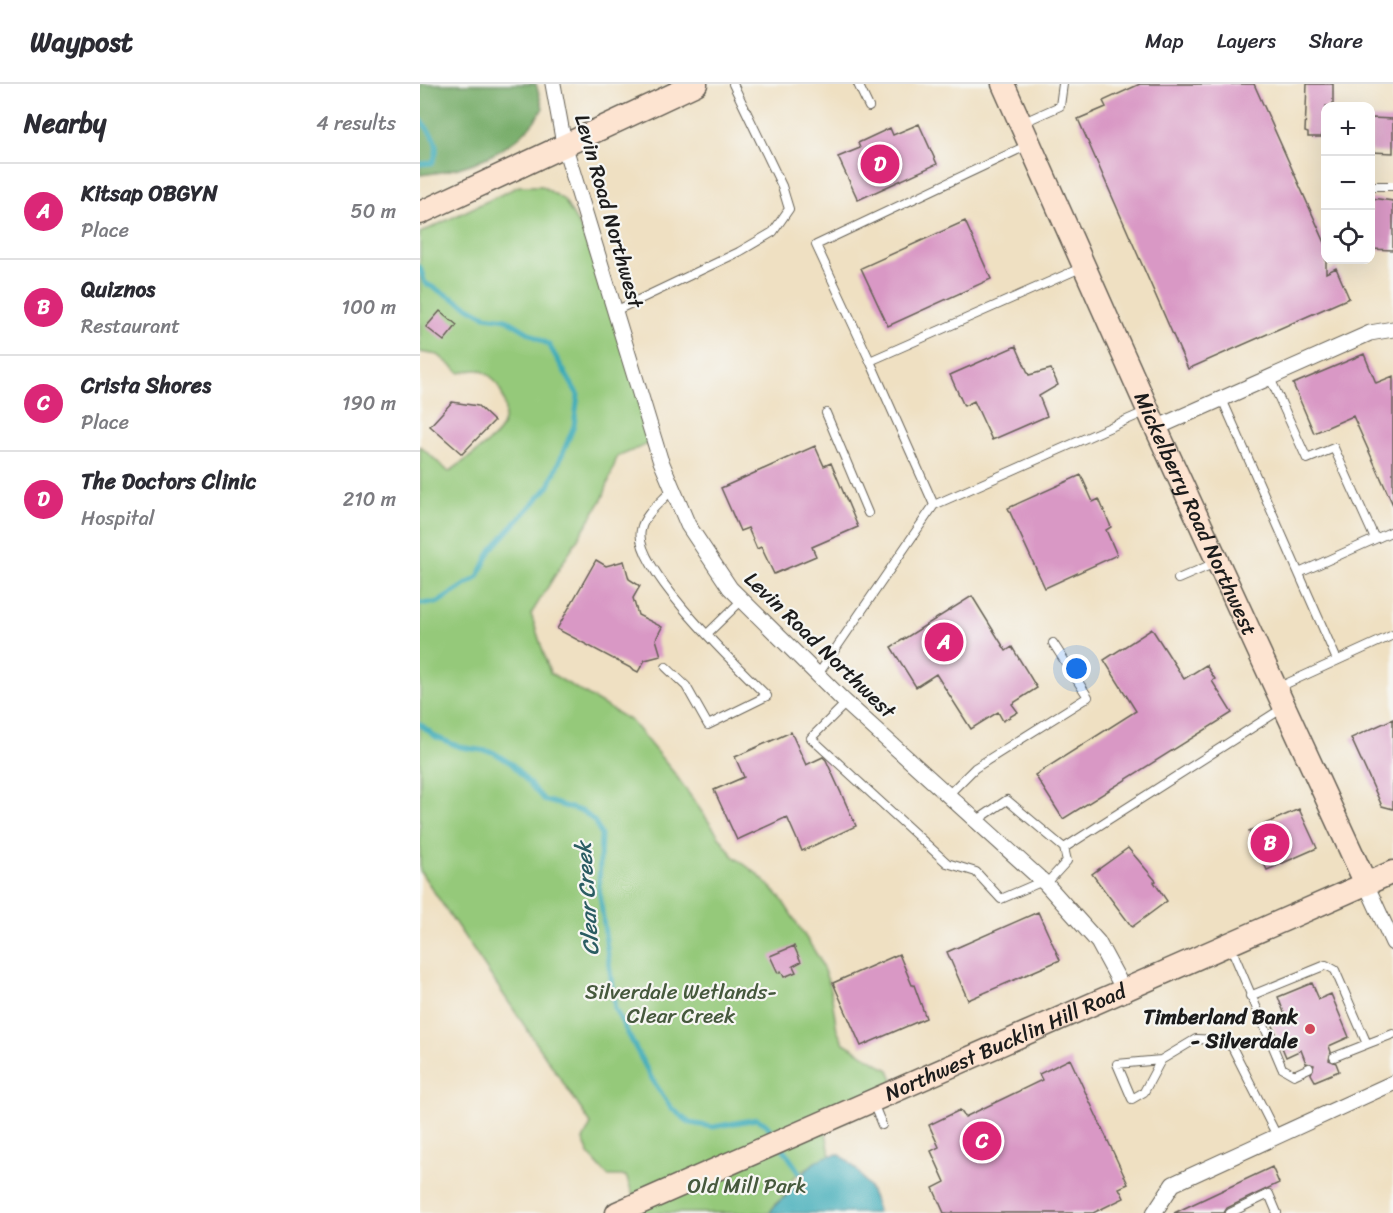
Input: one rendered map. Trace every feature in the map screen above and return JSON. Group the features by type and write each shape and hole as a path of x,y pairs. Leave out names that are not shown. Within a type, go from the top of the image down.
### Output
{"main road":[{"path":"420,213 696,84"},
{"name":"Mickelberry Road Northwest","path":"1003,84 1152,419 1366,884"},
{"name":"Northwest Bucklin Hill Road","path":"627,1209 1393,872"}],"street":[{"name":"Levin Road Northwest","path":"554,84 564,144 672,490 701,547 741,601 817,676 1044,883 1098,942 1124,990"},
{"path":"1152,419 1222,399 1370,333 1393,329"},
{"name":"Mickelberry Road Northwest","path":"1366,884 1393,943"},
{"path":"1154,1213 1173,1184 1393,1083"}],"lane":[{"path":"615,310 756,242 773,232 789,209 782,186 733,84"},
{"path":"858,84 869,107"},
{"path":"1020,124 1060,106 1063,84"},
{"path":"934,505 816,245 1030,145"},
{"path":"1375,186 1393,186"},
{"path":"870,360 1084,267"},
{"path":"1270,378 1307,459 1334,448 1375,539"},
{"path":"1222,399 1337,660"},
{"path":"826,413 868,513"},
{"path":"817,676 934,505 1152,419"},
{"path":"666,667 686,686 708,725 766,696 707,634 655,572 641,545 640,531 646,518 672,490"},
{"path":"1299,573 1393,531"},
{"path":"1178,579 1217,561"},
{"path":"707,634 741,601"},
{"path":"1064,848 1337,660 1393,636"},
{"path":"948,795 975,768 1088,697 1053,643"},
{"path":"846,703 810,738 946,863 976,872 1002,899 1044,883 1067,861 1064,848 1007,800 975,820"},
{"path":"1229,944 1282,1068 1294,1075 1309,1068"},
{"path":"1250,996 1326,965 1335,970 1367,1044"},
{"path":"1334,1057 1393,1034"},
{"path":"1161,1059 1144,1092 1132,1099 1117,1064 1161,1059 1196,1039 1219,1040 1232,1047 1277,1136"},
{"path":"873,1102 882,1125"},
{"path":"1230,1213 1269,1194 1277,1213"}],"green space":[{"path":"420,84 536,84 543,108 521,136 490,156 455,169 420,175"},
{"name":"Silverdale Wetlands- Clear Creek","path":"519,186 542,186 564,200 600,261 655,441 617,457 603,498 531,614 550,673 631,721 675,774 733,856 756,873 780,897 819,958 830,986 837,1030 844,1043 889,1070 898,1091 826,1132 830,1155 800,1172 782,1189 786,1195 774,1205 770,1213 617,1213 636,1204 626,1176 608,1176 590,1156 583,1140 591,1124 420,871 420,446 449,472 496,435 500,430 505,413 502,395 487,374 479,370 460,373 438,355 420,352 420,233"}],"water":[{"path":"839,1154 853,1165 864,1180 873,1196 878,1213 770,1213 813,1164 820,1159"}],"building":[{"path":"1140,84 1254,84 1321,234 1321,264 1326,264 1326,273 1336,268 1349,298 1188,369 1078,119 1106,107 1103,101"},
{"path":"1307,84 1333,84 1333,102 1321,102 1321,137 1308,137 1308,133 1305,132"},
{"path":"1375,118 1393,119 1393,153 1375,152"},
{"path":"919,124 937,164 858,200 838,157 860,148 858,143 890,128 893,135"},
{"path":"1375,199 1393,201 1393,250 1375,249"},
{"path":"965,221 991,279 888,326 861,268"},
{"path":"440,311 457,325 444,341 426,327"},
{"path":"1016,346 1029,375 1051,369 1058,385 1039,396 1047,416 992,440 974,401 964,406 950,375"},
{"path":"1364,354 1376,383 1393,376 1393,505 1353,416 1314,433 1293,384"},
{"path":"452,402 478,406 494,421 462,454 430,426"},
{"path":"815,446 824,466 831,463 858,527 812,547 816,556 774,574 761,547 757,549 748,528 740,531 721,488"},
{"path":"1081,475 1093,502 1099,499 1111,527 1106,530 1117,555 1045,588 1008,508"},
{"path":"596,560 606,566 624,561 629,579 640,586 633,598 638,615 662,627 656,639 661,656 645,660 638,672 557,629"},
{"path":"972,596 1006,651 1012,647 1037,688 1012,704 1018,712 1003,721 998,712 971,729 936,674 916,687 891,647"},
{"path":"1152,629 1184,679 1206,665 1215,679 1212,681 1232,713 1063,819 1035,775 1136,711 1104,660"},
{"path":"1393,719 1393,809 1382,806 1351,738"},
{"path":"791,732 806,765 823,757 826,760 856,826 802,851 787,817 737,840 714,790 744,777 735,757"},
{"path":"1299,809 1317,848 1267,870 1249,831"},
{"path":"1128,848 1156,881 1154,882 1167,901 1132,927 1092,874"},
{"path":"1038,912 1060,960 968,1000 947,952"},
{"path":"794,946 801,962 793,966 796,972 784,977 781,971 778,973 770,956"},
{"path":"899,954 926,1018 861,1046 833,983"},
{"name":"Timberland Bank - Silverdale","path":"1312,983 1319,999 1331,994 1349,1037 1329,1046 1331,1052 1329,1060 1336,1063 1339,1071 1315,1081 1311,1074 1314,1065 1306,1063 1301,1050 1286,1057 1271,1021 1285,1015 1278,997"},
{"path":"1070,1059 1128,1184 1119,1188 1124,1198 1093,1213 944,1213 933,1188 945,1182 931,1151 939,1147 929,1125 960,1110 965,1117 1042,1080 1039,1074"},
{"path":"1272,1167 1279,1183 1227,1208 1224,1213 1174,1213"}],"waterway":[{"name":"Clear Creek","path":"420,119 432,135 436,145 432,163 420,164"},
{"name":"Clear Creek","path":"420,267 425,283 485,316 506,319 549,345 578,395 574,426 549,486 491,550 478,577 437,603 420,603"},
{"name":"Clear Creek","path":"420,724 436,737 460,747 493,752 512,764 544,800 584,812 595,822 601,835 599,887 615,1009 652,1079 671,1108 690,1123 713,1127 757,1119 766,1124 775,1136"},
{"name":"Clear Creek","path":"782,1147 801,1175"}],"place":[{"name":"The Doctors Clinic","path":"880,164"},
{"name":"Kitsap OBGYN","path":"944,642"},
{"name":"Quiznos","path":"1270,843"},
{"name":"Timberland Bank - Silverdale","path":"1310,1029"},
{"name":"Crista Shores","path":"982,1141"}],"park label":[{"name":"Old Mill Park","path":"747,1186"}]}
